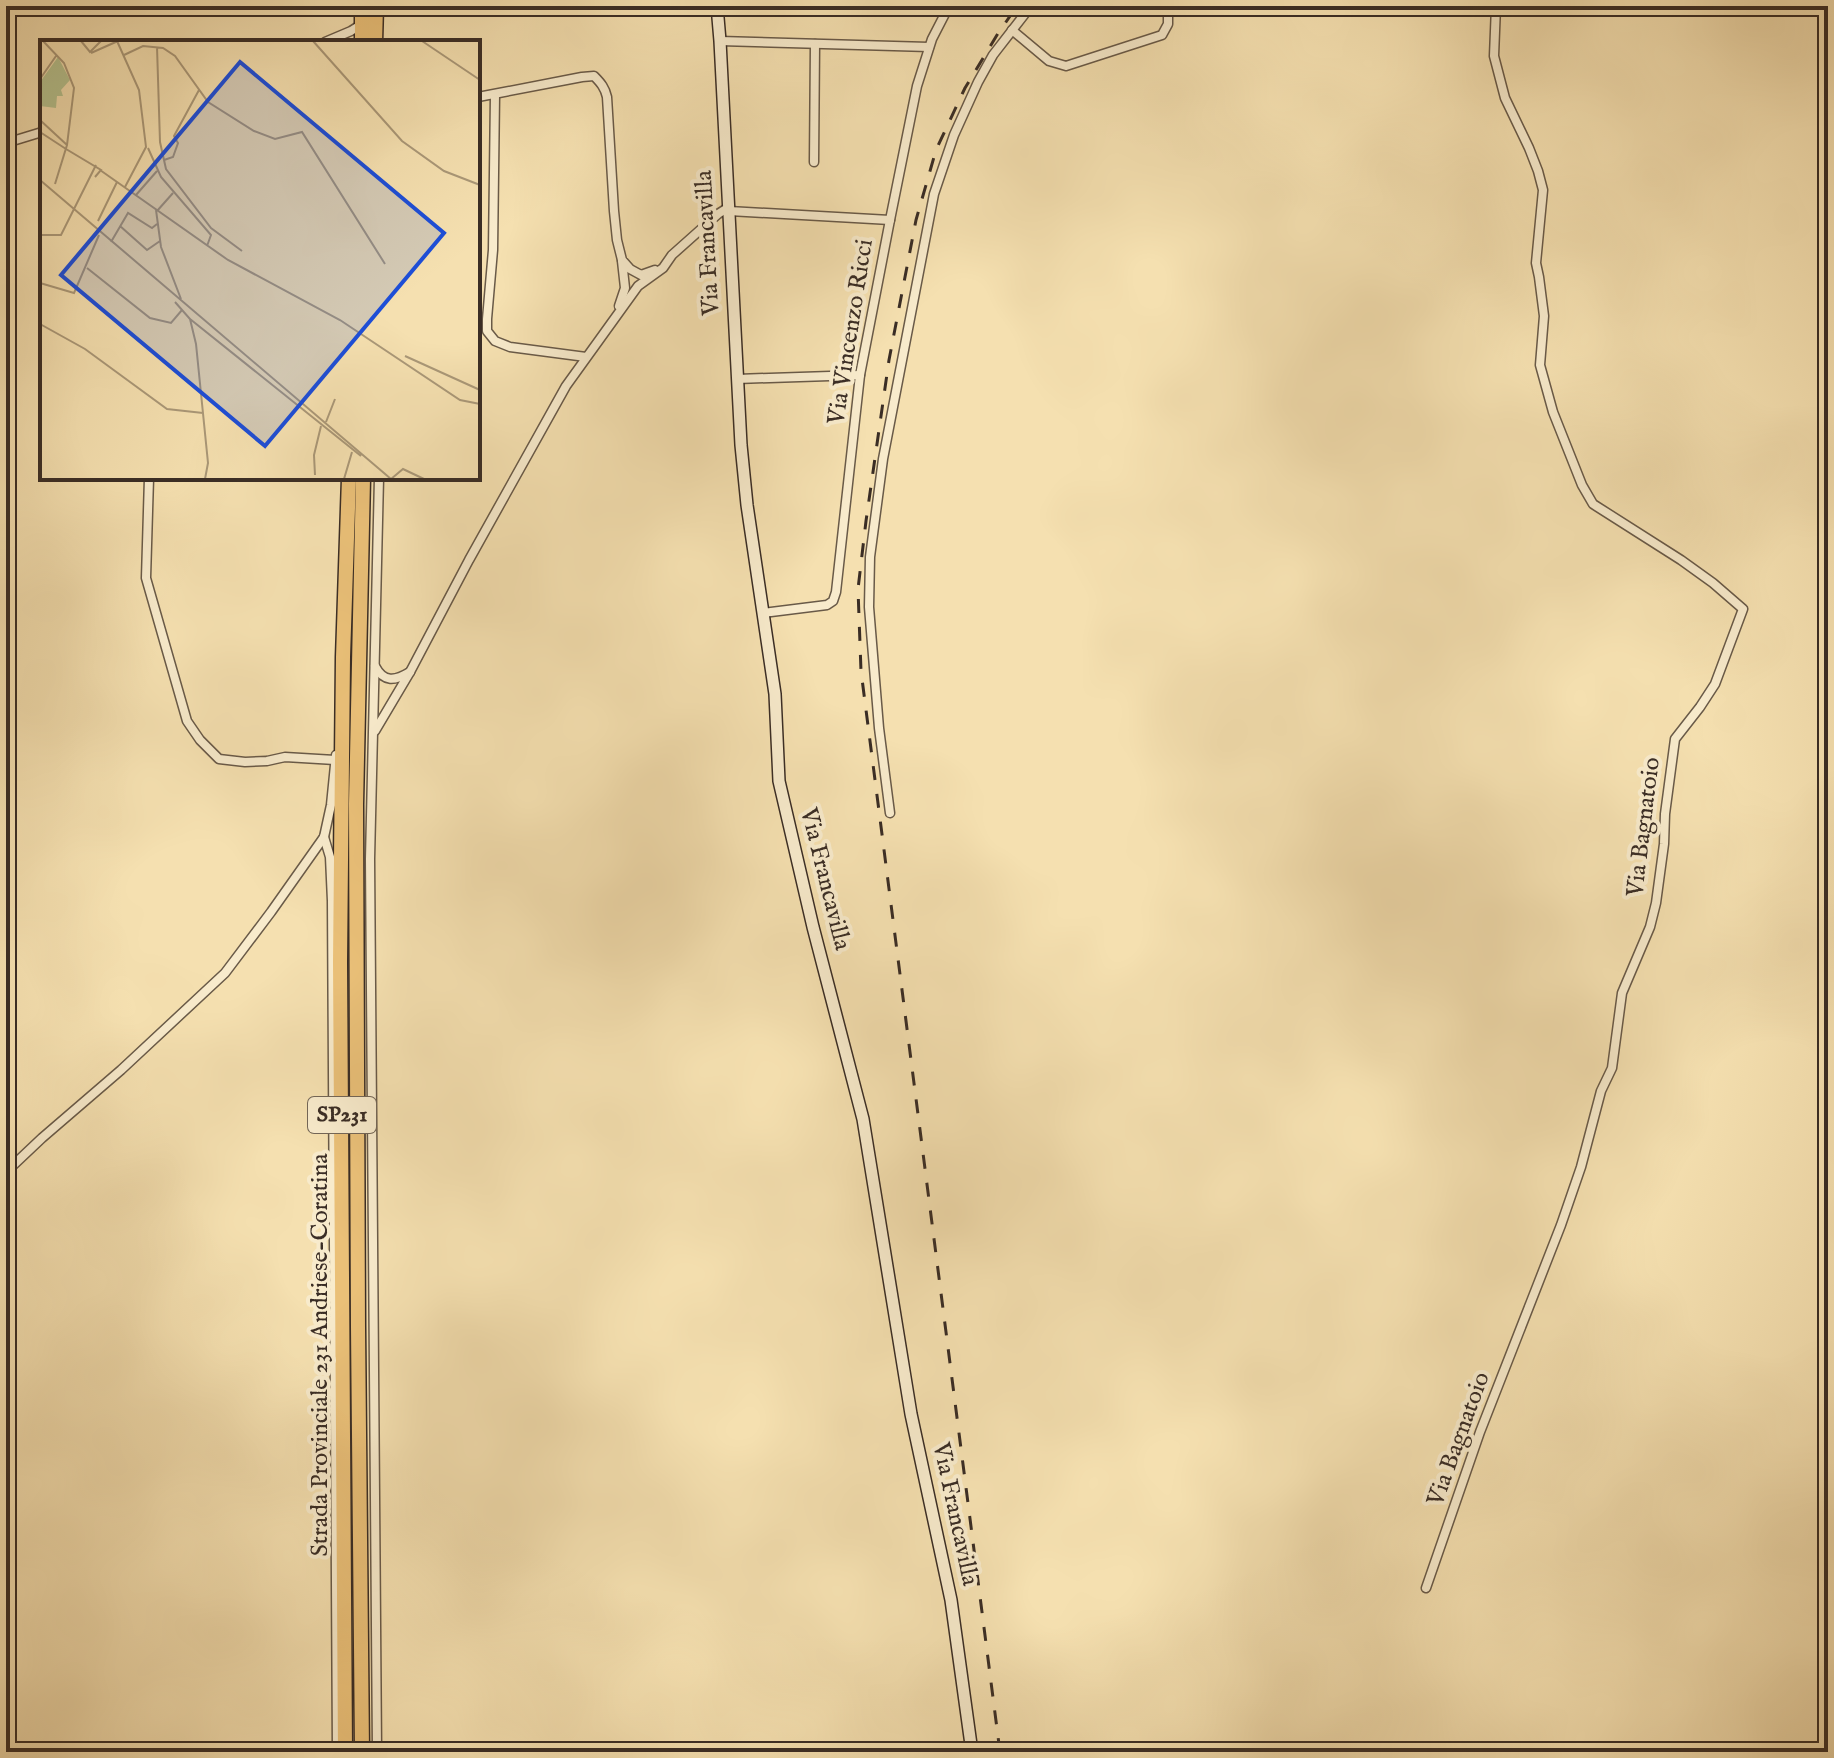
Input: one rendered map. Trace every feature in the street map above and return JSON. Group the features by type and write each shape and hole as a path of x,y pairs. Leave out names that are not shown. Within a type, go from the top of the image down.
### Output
{"highway":[{"path":"362,6 374,40"},
{"path":"363,40 376,6"},
{"path":"369,23 383,6"},
{"name":"Strada Provinciale 231 Andriese-Coratina","path":"345,1752 340,977 342,690 349,480"},
{"name":"Strada Provinciale 231 Andriese-Coratina","path":"362,1752 356,804 363,480"}],"street":[{"name":"Via Francavilla","path":"717,6 741,445 775,694 779,781 863,1119 911,1414 951,1600 972,1752"},
{"name":"Via Vincenzo Ricci","path":"763,613 827,605 833,601 836,592 860,375 917,86 929,47 949,6"},
{"path":"890,813 869,607 870,557 883,459 934,194 962,115 993,55 1031,6"},
{"path":"1012,30 1049,61 1066,66 1162,35 1168,24 1168,6"},
{"name":"Via Bagnatoio","path":"1426,1588 1480,1432 1561,1225 1581,1167 1601,1091 1612,1068 1622,993 1650,927 1656,903 1675,739 1715,684 1743,609 1681,560 1593,504 1582,485 1553,412 1540,365 1544,316 1536,263 1543,190 1529,148 1505,98 1494,56 1496,6"},
{"path":"330,40 369,23"},
{"path":"720,41 929,47"},
{"path":"814,162 815,44"},
{"path":"480,97 594,76 605,88 614,211 625,288 617,315"},
{"path":"495,95 493,250 487,331 495,341 510,347 586,357"},
{"path":"6,143 40,133"},
{"path":"374,733 566,386 638,286 663,268 672,255 718,214 729,209 890,220"},
{"path":"622,260 641,275 663,268"},
{"path":"737,379 860,375"},
{"path":"149,480 146,578 187,721 219,759 245,762 285,757 335,760"},
{"name":"SP231","path":"377,1752 370,859 379,480"},
{"path":"374,663 380,675 388,678 397,679 410,672"},
{"path":"6,1172 225,973 324,837 331,805 342,690"},
{"path":"324,837 330,857 332,901 337,1752"}],"railway":[{"path":"1000,1752 861,671 858,589 889,360 916,220 936,150 965,88 1017,6"}]}
